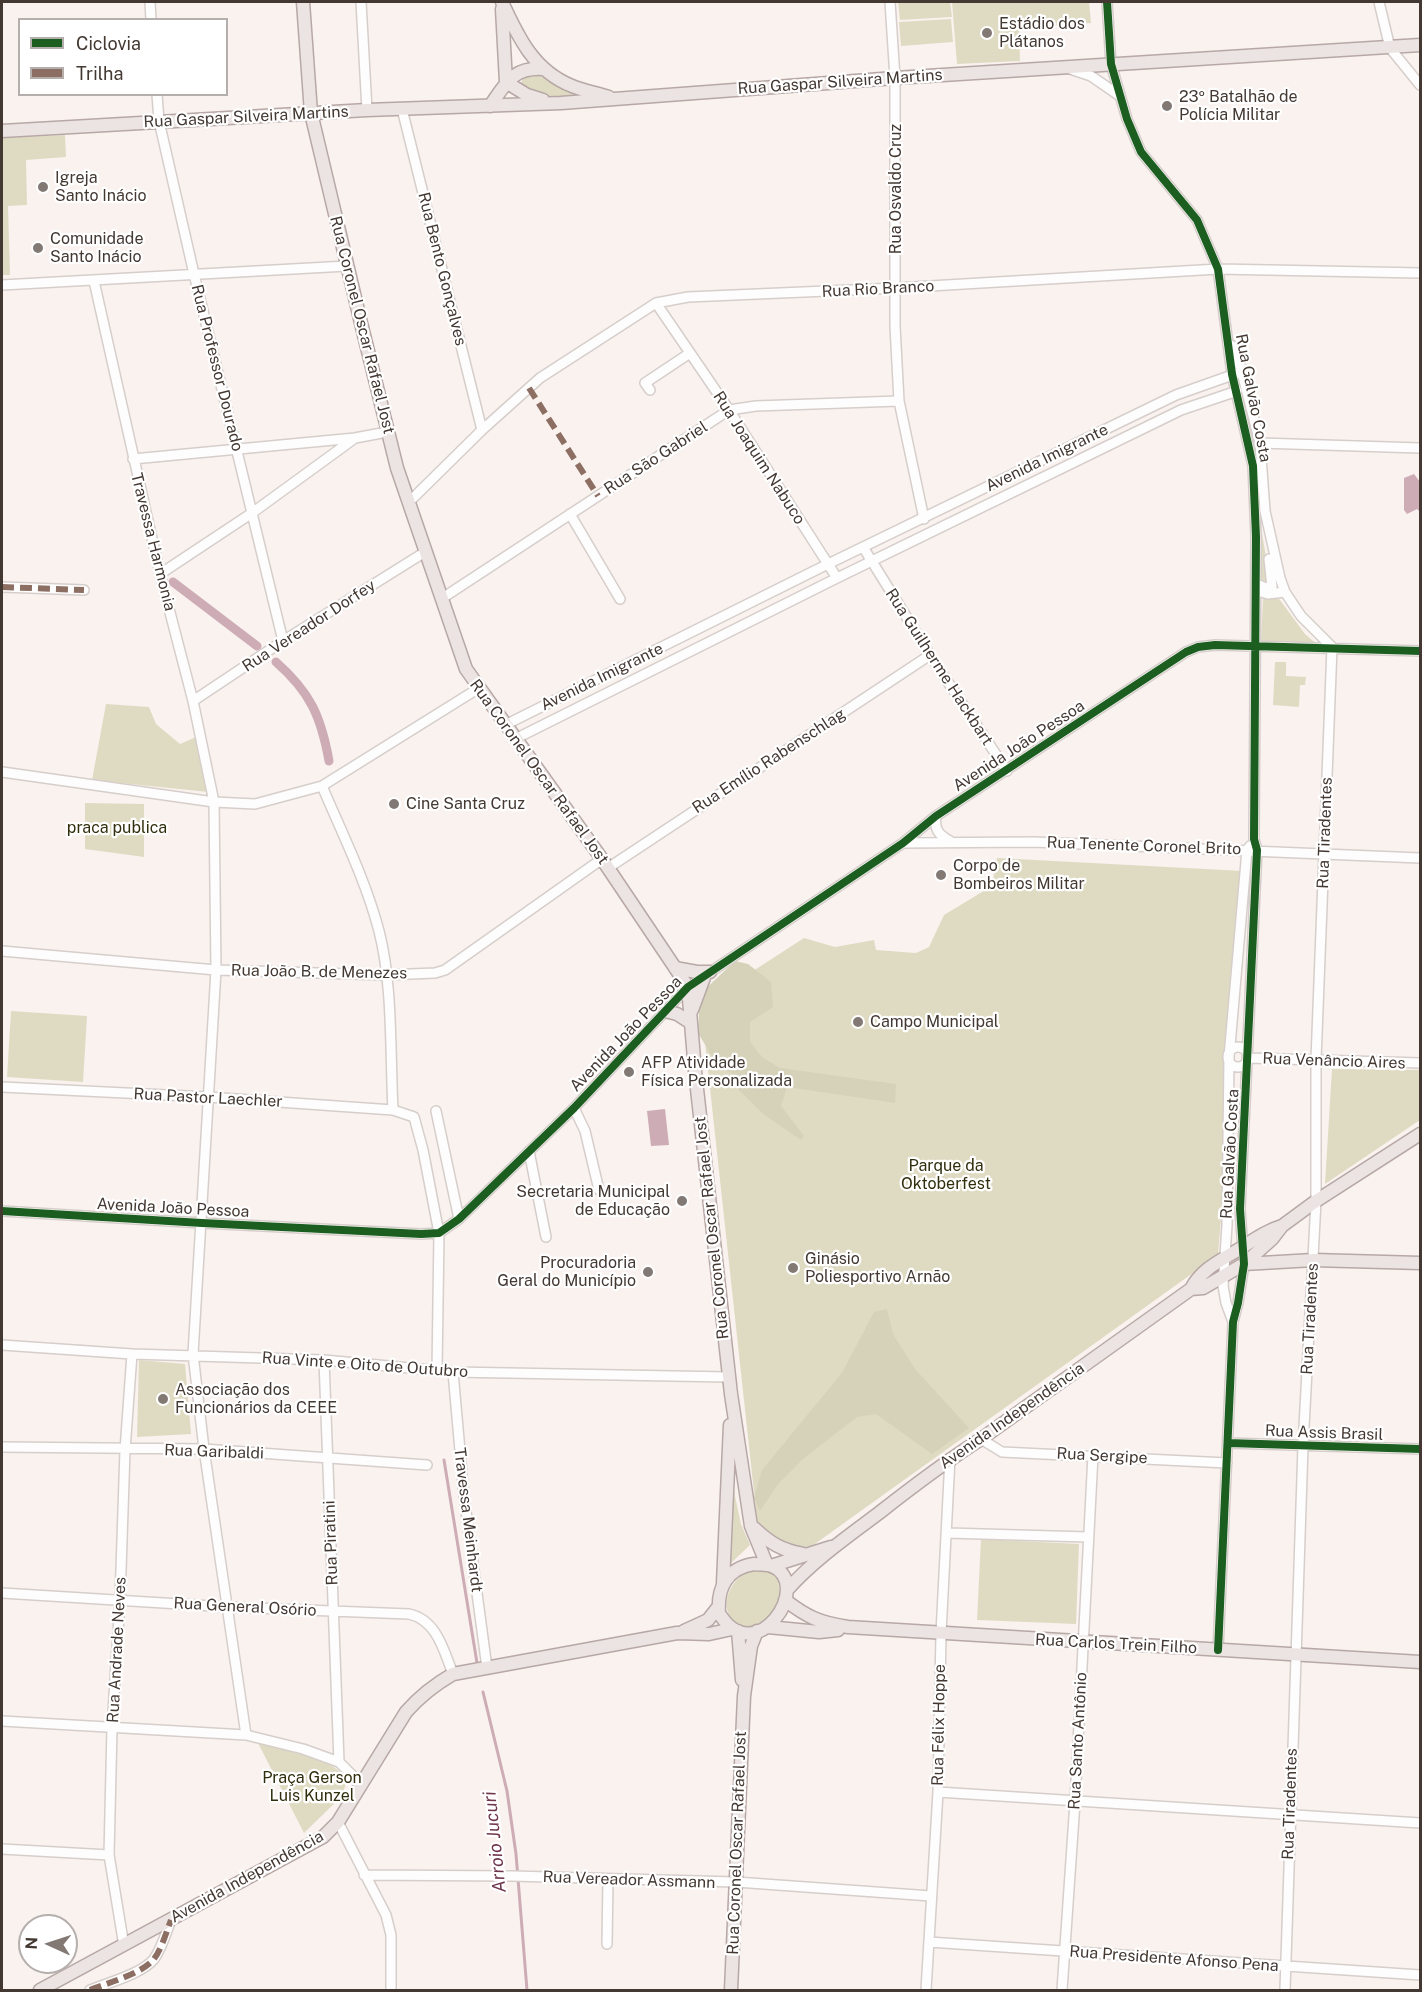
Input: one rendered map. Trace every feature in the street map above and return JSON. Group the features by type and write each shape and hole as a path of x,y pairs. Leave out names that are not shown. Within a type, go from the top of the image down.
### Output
{"main road":[{"name":"Rua Coronel Oscar Rafael Jost","path":"303,2 311,113 387,432 408,503 466,669 605,863 688,987 730,1394 751,1526 769,1565"},
{"path":"502,2 516,33 543,69"},
{"path":"502,2 506,82"},
{"name":"Rua Gaspar Silveira Martins","path":"2,131 367,110 561,103 895,78 1420,45"},
{"path":"490,106 506,82 518,72 530,68 543,69"},
{"name":"Rua Gaspar Silveira Martins","path":"543,69 573,86 618,99"},
{"path":"506,82 527,95 561,103"},
{"path":"665,1011 691,1020 708,974 675,968"},
{"name":"Avenida Independência","path":"1191,1289 1203,1287 1244,1264 1272,1239 1282,1226 1316,1201 1420,1134"},
{"name":"Avenida Independência","path":"786,1595 802,1573 951,1458 1191,1289 1197,1279 1224,1257 1267,1231 1282,1226"},
{"path":"1244,1264 1313,1260 1420,1263"},
{"name":"Rua Coronel Oscar Rafael Jost","path":"723,1583 729,1472 730,1394"},
{"path":"729,1472 744,1474"},
{"path":"751,1526 771,1544 786,1551 804,1554"},
{"name":"Avenida Independência","path":"769,1565 836,1545"},
{"path":"677,1634 709,1634 762,1629 779,1616 786,1595 784,1580 777,1569 769,1565 747,1565 732,1572 723,1583 720,1613 735,1630"},
{"name":"Rua Carlos Trein Filho","path":"786,1595 812,1619 826,1624 848,1627 1420,1662"},
{"path":"677,1634 708,1620 719,1606"},
{"name":"Rua Carlos Trein Filho","path":"762,1629 819,1632 848,1627"},
{"name":"Rua Coronel Oscar Rafael Jost","path":"731,1990 744,1696 752,1646 762,1629"},
{"name":"Rua Coronel Oscar Rafael Jost","path":"735,1630 744,1696"},
{"name":"Avenida Independência","path":"40,1990 323,1837 338,1822 406,1712 434,1685 453,1674 677,1634"}],"street":[{"path":"150,2 151,18"},
{"path":"361,2 367,110"},
{"name":"Rua Osvaldo Cruz","path":"890,2 895,78 899,401 924,519"},
{"name":"Rua Galvão Costa","path":"1107,2 1111,64 1126,119 1141,152 1197,220 1218,269 1232,374 1253,466 1256,587 1254,839 1257,850 1240,1209 1244,1264 1233,1322 1218,1650"},
{"path":"1379,2 1390,48 1420,85"},
{"name":"Rua Gaspar Silveira Martins","path":"1061,67 1091,76 1120,96"},
{"name":"Rua Professor Dourado","path":"157,96 159,121 194,274 283,641"},
{"name":"Rua Bento Gonçalves","path":"402,109 482,430"},
{"path":"2,285 347,266"},
{"name":"Rua Rio Branco","path":"408,503 482,430 540,378 656,303 688,297 896,288 1218,269 1420,273"},
{"name":"Travessa Harmonia","path":"94,281 160,574 193,701 214,802 216,970 193,1354 204,1449 246,1735"},
{"name":"Rua Joaquim Nabuco","path":"656,303 729,410 828,564"},
{"name":"Rua Galvão Costa","path":"1227,339 1240,364 1260,442 1265,511 1275,561 1285,592 1312,629 1332,647"},
{"path":"650,390 645,383 690,353"},
{"path":"1232,374 1243,375"},
{"name":"Avenida Imigrante","path":"505,725 828,564 1176,395 1232,374"},
{"name":"Avenida Imigrante","path":"515,740 837,578 1181,410 1237,391"},
{"name":"Rua São Gabriel","path":"441,599 729,410 756,406 899,401"},
{"path":"133,459 356,438 387,432"},
{"path":"160,574 252,513 356,438"},
{"path":"1260,442 1420,448"},
{"path":"1256,587 1270,588 1273,584 1266,538 1265,511"},
{"path":"570,514 620,599"},
{"path":"863,548 871,562"},
{"name":"Rua Vereador Dorfey","path":"193,701 283,641 425,552"},
{"name":"Rua Guilherme Hackbart","path":"871,562 1007,771"},
{"path":"828,564 837,578"},
{"path":"2,587 84,590"},
{"path":"1256,587 1268,594 1285,592"},
{"name":"Avenida João Pessoa","path":"2,1211 202,1223 438,1233 459,1219 574,1108 688,987 903,843 936,816 1186,652 1206,646 1332,647 1420,651"},
{"name":"Rua Tiradentes","path":"1285,1990 1289,1814 1303,1446 1316,1201 1316,1060 1332,647"},
{"name":"Rua Emílio Rabenschlag","path":"605,863 930,655"},
{"path":"2,772 214,802 255,804 322,786 479,688"},
{"path":"553,702 561,716"},
{"path":"322,786 353,860 379,932 386,975 393,1110"},
{"path":"936,816 935,824 938,833 950,841"},
{"name":"Rua Galvão Costa","path":"1233,1322 1226,1303 1224,1276 1227,1226 1229,1057 1247,850 1254,839"},
{"name":"Rua Tenente Coronel Brito","path":"903,843 1034,842 1420,858"},
{"name":"Rua João B. de Menezes","path":"2,951 216,970 386,975 435,973 445,970 605,863"},
{"path":"1229,1057 1232,1050 1239,1046 1246,1051 1248,1058"},
{"name":"Rua Galvão Costa","path":"1229,1057 1234,1067 1238,1068 1245,1065 1248,1058"},
{"name":"Rua Venâncio Aires","path":"1248,1058 1420,1063"},
{"name":"Rua Pastor Laechler","path":"2,1087 208,1097 393,1110 414,1116 423,1150 438,1233"},
{"path":"574,1108 585,1131 599,1190"},
{"path":"436,1111 459,1219"},
{"path":"529,1151 546,1237"},
{"path":"438,1233 438,1371"},
{"name":"Rua Vinte e Oito de Outubro","path":"2,1345 132,1354 193,1354 324,1360 453,1372 728,1377"},
{"name":"Rua Andrade Neves","path":"124,1946 109,1855 112,1728 132,1354"},
{"name":"Rua Piratini","path":"324,1360 339,1762"},
{"name":"Travessa Meinhardt","path":"453,1372 464,1496 487,1668"},
{"name":"Rua Sergipe","path":"981,1439 995,1450 1002,1452 1227,1463"},
{"name":"Rua Assis Brasil","path":"1228,1443 1420,1449"},
{"name":"Rua Garibaldi","path":"2,1447 204,1449 427,1465"},
{"name":"Rua Santo Antônio","path":"1062,1990 1075,1802 1093,1455"},
{"name":"Rua Félix Hoppe","path":"926,1990 938,1792 941,1633 951,1458"},
{"path":"947,1533 1088,1537"},
{"name":"Rua General Osório","path":"2,1593 228,1607 409,1614 422,1618 433,1628 453,1674"},
{"path":"2,1721 246,1735 303,1749 339,1762 361,1784"},
{"path":"938,1792 1420,1823"},
{"path":"338,1822 386,1915 391,1935 391,1990"},
{"path":"2,1849 109,1855"},
{"name":"Rua Vereador Assmann","path":"364,1875 736,1882 931,1896"},
{"path":"607,1944 608,1879"},
{"path":"90,1990 145,1968 161,1947 171,1920"},
{"name":"Rua Presidente Afonso Pena","path":"928,1942 1420,1975"}],"green space":[{"path":"898,2 950,2 952,17 900,20"},
{"name":"Estádio dos Plátanos","path":"952,2 1089,2 1091,23 1019,28 1020,61 957,64"},
{"path":"951,19 953,42 901,46 899,22"},
{"path":"533,73 590,96 562,98 538,94 521,85 523,76"},
{"path":"65,135 66,157 26,160 27,205 8,206 10,275 2,275 2,138"},
{"path":"1238,374 1256,448 1261,485 1261,527 1269,575 1266,585 1260,580 1257,473 1235,375"},
{"path":"1277,596 1305,634 1319,646 1261,644 1263,597"},
{"path":"1275,662 1286,662 1286,676 1306,677 1305,685 1300,685 1299,707 1273,705"},
{"path":"106,704 149,707 156,724 180,744 196,737 208,792 92,780"},
{"name":"praca publica","path":"85,803 144,804 144,857 85,849"},
{"name":"Parque da Oktoberfest","path":"997,858 1243,871 1228,1009 1223,1103 1225,1169 1218,1255 812,1546 792,1549 758,1529 703,1024 753,971 804,938 835,947 874,940 876,950 916,953 929,947 944,915 992,886"},
{"path":"11,1011 87,1016 83,1082 7,1077"},
{"path":"1332,1069 1420,1070 1420,1120 1325,1184"},
{"name":"Associação dos Funcionários da CEEE","path":"139,1360 185,1364 191,1434 137,1437"},
{"path":"732,1482 741,1524 750,1545 728,1566"},
{"path":"981,1539 1079,1544 1076,1624 977,1620"},
{"path":"754,1568 768,1569 778,1579 780,1596 777,1607 766,1621 747,1629 736,1623 730,1616 727,1598 736,1580"},
{"name":"Praça Gerson Luis Kunzel","path":"258,1743 307,1754 340,1771 348,1780 340,1798 304,1833"}],"shaded area":[{"path":"1414,474 1420,482 1420,512 1417,509 1407,514 1404,510 1404,478"},
{"path":"735,961 748,964 771,982 773,1007 750,1022 750,1042 762,1057 780,1068 896,1084 895,1103 787,1087 781,1106 804,1136 801,1140 763,1114 735,1086 737,1076 718,1066 698,1033 700,994"},
{"path":"665,1109 669,1145 651,1146 647,1111"},
{"path":"887,1309 893,1334 915,1369 969,1428 932,1454 876,1414 857,1417 803,1459 778,1484 760,1511 754,1498 762,1470 842,1373 874,1312"}],"waterway":[{"name":"Arroio Jucuri","path":"173,582 257,646"},
{"name":"Arroio Jucuri","path":"276,662 298,684 312,706 318,718 329,761"},
{"name":"Arroio Jucuri","path":"444,1460 477,1663"},
{"name":"Arroio Jucuri","path":"483,1692 507,1791 516,1854 527,1990"}],"marked path":[{"path":"529,388 598,496"},
{"path":"2,587 84,590"},
{"path":"90,1990 133,1974 149,1964 159,1950 171,1920"}],"cycle path":[{"path":"1107,2 1111,64 1127,119 1141,152 1197,220 1218,269 1232,374 1253,466 1256,537 1254,839 1257,850 1240,1209 1244,1264 1233,1322 1218,1650"},
{"path":"2,1211 202,1223 439,1233 459,1219 574,1108 688,987 903,843 936,816 1186,652 1198,647 1215,645 1420,651"},
{"path":"1228,1443 1420,1449"}],"place":[{"name":"Estádio dos Plátanos","path":"987,33"},
{"name":"23º Batalhão de Polícia Militar","path":"1167,106"},
{"name":"Igreja Santo Inácio","path":"43,187"},
{"name":"Comunidade Santo Inácio","path":"38,248"},
{"name":"Cine Santa Cruz","path":"394,804"},
{"name":"Corpo de Bombeiros Militar","path":"941,875"},
{"name":"Campo Municipal","path":"858,1022"},
{"name":"AFP Atividade Física Personalizada","path":"629,1072"},
{"name":"Secretaria Municipal de Educação","path":"682,1201"},
{"name":"Ginásio Poliesportivo Arnão","path":"793,1268"},
{"name":"Procuradoria Geral do Município","path":"648,1272"},
{"name":"Associação dos Funcionários da CEEE","path":"163,1399"}]}
